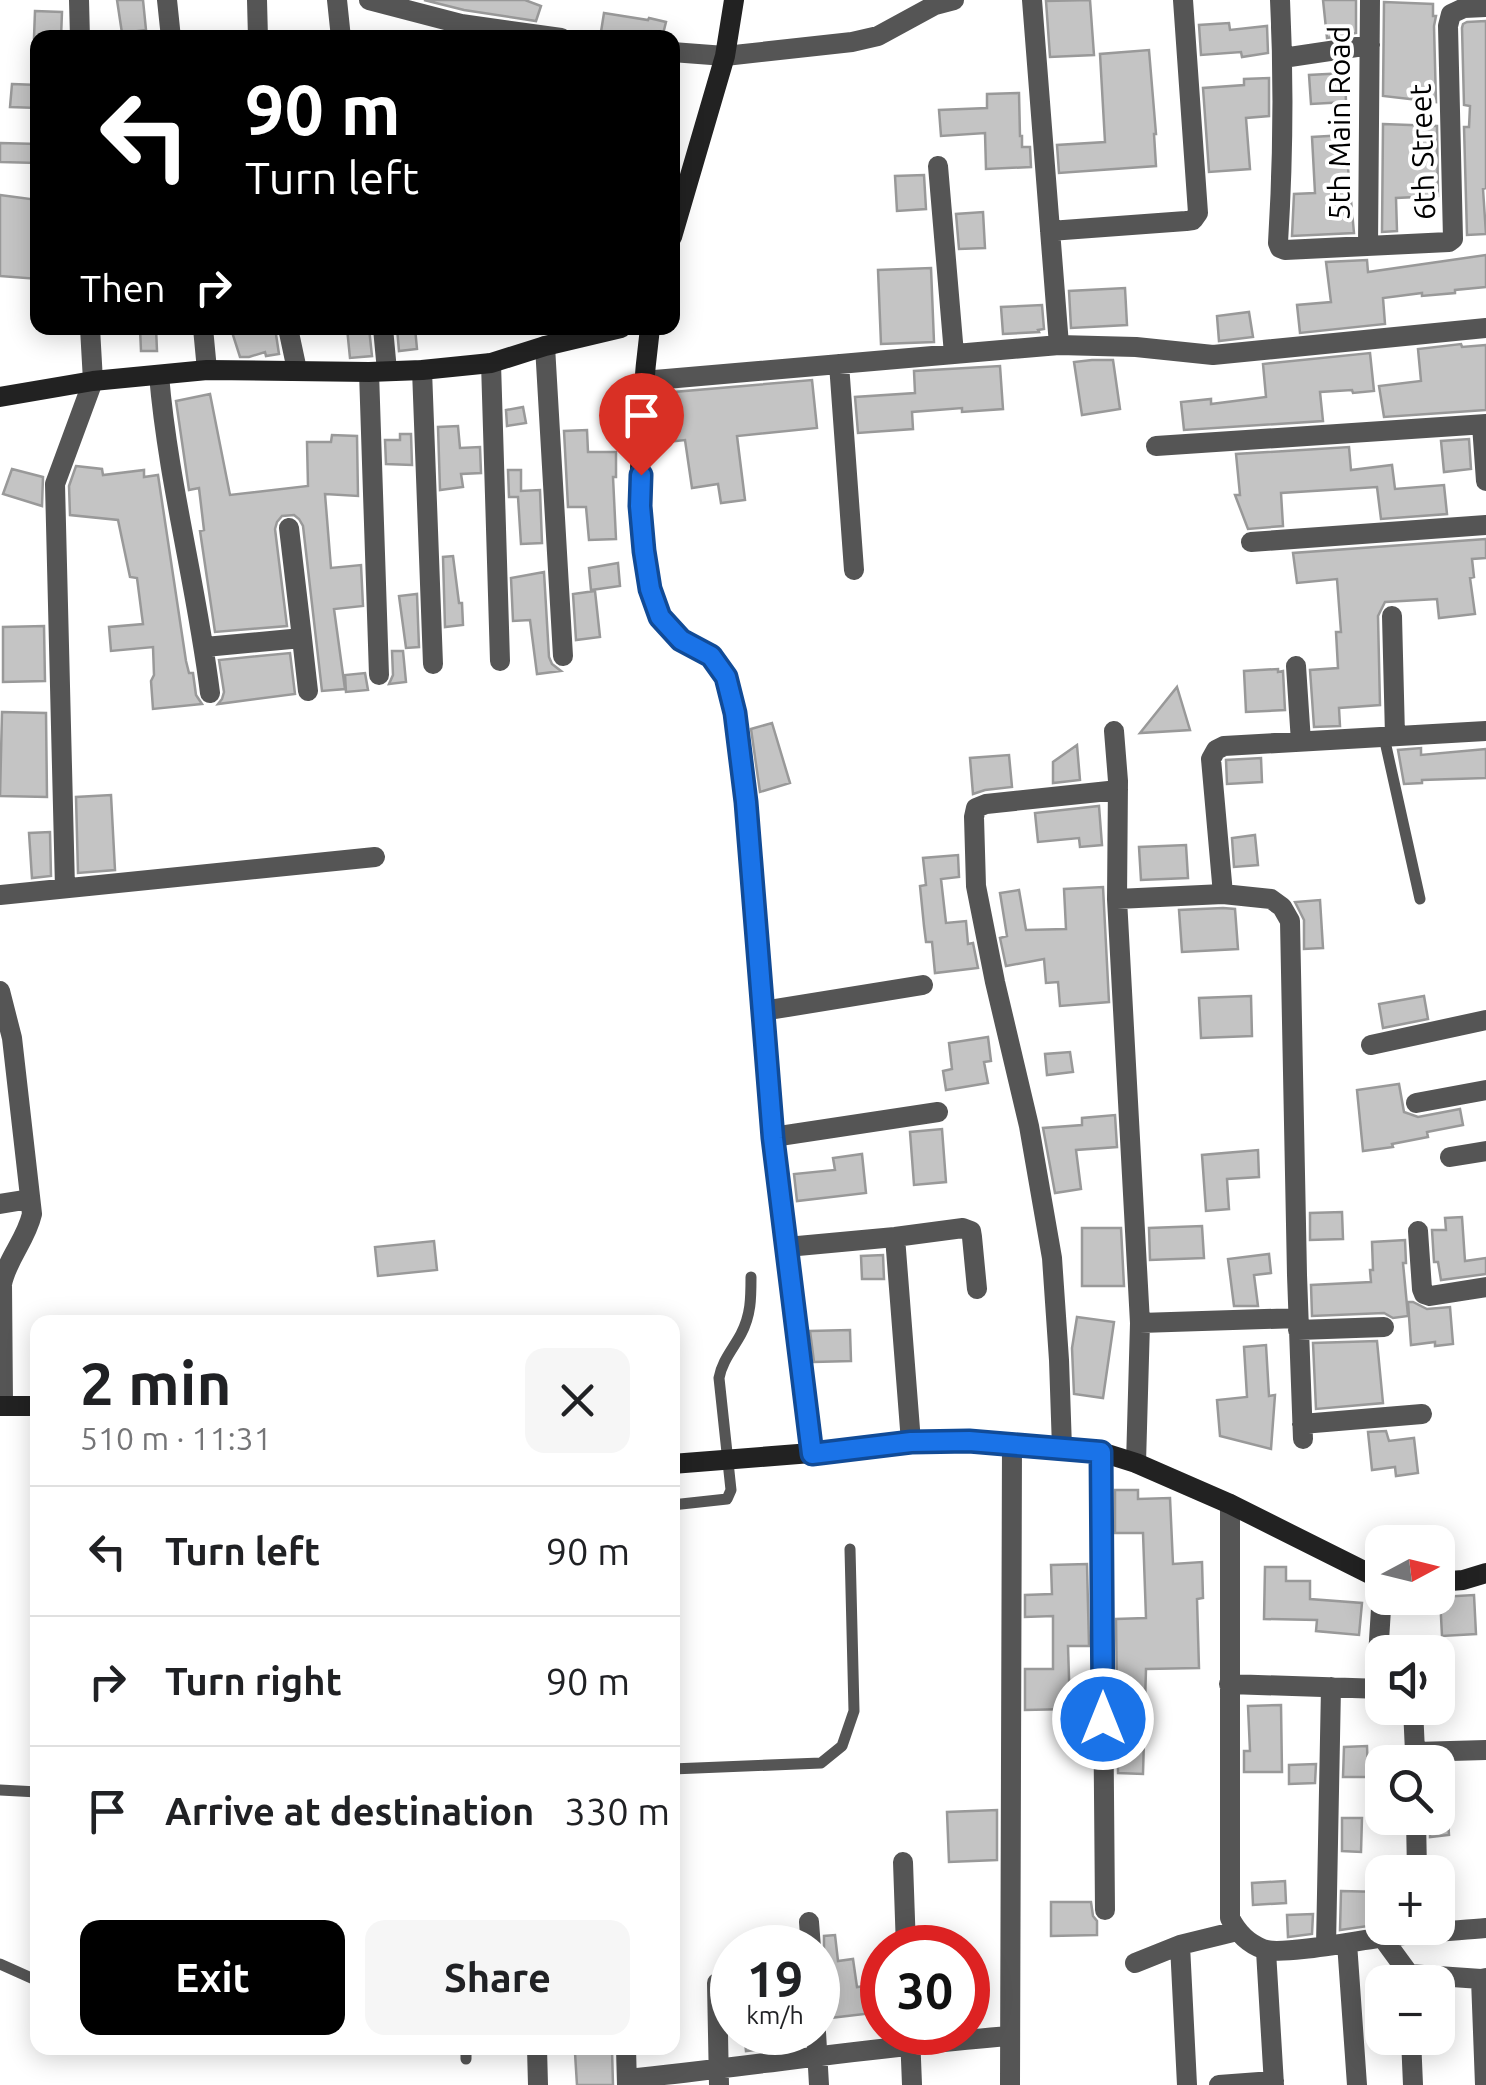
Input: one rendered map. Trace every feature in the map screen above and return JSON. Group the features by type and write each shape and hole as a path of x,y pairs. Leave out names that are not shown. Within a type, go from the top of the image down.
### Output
{"street":[{"path":"79,0 80,30"},
{"path":"166,0 170,30"},
{"path":"256,0 258,30"},
{"path":"337,0 340,30"},
{"path":"369,0 461,30"},
{"path":"680,211 725,56 734,0"},
{"path":"680,53 725,56 852,42 878,36 935,5 954,0"},
{"path":"1032,0 1059,345"},
{"path":"1050,231 1194,220 1198,213 1183,0"},
{"path":"1280,0 1280,248 1368,246"},
{"name":"5th Main Road","path":"1368,246 1370,0"},
{"name":"6th Street","path":"1368,246 1453,239 1448,26 1451,14 1464,8 1486,7"},
{"path":"1283,58 1370,44"},
{"path":"938,166 954,354"},
{"path":"643,381 1059,345 1136,346 1213,355 1486,328"},
{"path":"65,888 55,484 93,381 90,335"},
{"path":"204,335 208,370"},
{"path":"289,335 296,370"},
{"path":"378,676 378,372 382,335"},
{"path":"1,398 93,381 208,370 378,372 491,363 591,335"},
{"path":"649,335 643,381 640,506 644,551 650,589 660,617 681,640 711,656 726,677 735,713 746,802 773,1138 812,1454"},
{"path":"545,346 563,656"},
{"path":"491,363 500,661"},
{"path":"840,364 854,570"},
{"path":"422,370 433,664"},
{"path":"159,375 163,421 210,694"},
{"path":"1156,446 1484,424 1486,482"},
{"path":"1251,542 1486,525"},
{"path":"290,528 308,691"},
{"path":"1390,737 1392,616"},
{"path":"204,648 302,638"},
{"path":"1296,666 1301,742"},
{"path":"1114,731 1117,900 1140,1323 1136,1462"},
{"path":"1224,894 1211,759 1216,750 1224,746 1486,731"},
{"path":"1062,1448 1052,1258 1029,1126 976,886 974,817 976,808 986,804 1118,790"},
{"path":"0,895 375,856"},
{"path":"1117,900 1224,894 1270,899 1290,921 1303,1431 1422,1414"},
{"path":"763,1011 923,985"},
{"path":"0,991 12,1038 32,1214 2,1284 2,1405 30,1406"},
{"path":"1372,1045 1486,1020"},
{"path":"1416,1103 1486,1090"},
{"path":"773,1138 938,1112"},
{"path":"1450,1157 1486,1151"},
{"path":"0,1204 30,1199"},
{"path":"787,1246 968,1229 977,1289"},
{"path":"1418,1230 1424,1294 1486,1287"},
{"path":"895,1237 911,1442"},
{"path":"1140,1323 1384,1327"},
{"path":"680,1463 911,1442 969,1441 1101,1452 1136,1462 1230,1504 1365,1572"},
{"path":"1010,2085 1012,1444"},
{"path":"1101,1452 1105,1910"},
{"path":"1230,1504 1230,1918 1247,1941 1266,1951 1365,1940"},
{"path":"1455,1581 1486,1573"},
{"path":"1229,1684 1365,1688"},
{"path":"1331,1687 1336,1944 1357,2085"},
{"path":"1455,1753 1486,1750"},
{"path":"903,1862 905,1925"},
{"path":"1455,1929 1486,1928"},
{"path":"1135,1962 1180,1945 1237,1931"},
{"path":"1180,1945 1187,2085"},
{"path":"1218,2085 1274,2083 1266,1951"},
{"path":"1455,1979 1484,1979 1485,2085"},
{"path":"990,2036 1009,2036"},
{"path":"626,2055 627,2082 719,2077 860,2049"},
{"path":"537,2055 538,2085"},
{"path":"818,2055 819,2085"},
{"path":"911,2055 912,2085"},
{"path":"1412,2055 1413,2085"}],"lane":[{"path":"1390,737 1420,900"},
{"path":"680,1504 726,1499 730,1490 719,1378 721,1366 750,1315 751,1278"},
{"path":"680,1768 821,1763 842,1746 854,1710 850,1549"},
{"path":"0,1790 30,1792"},
{"path":"0,1964 30,1977"}],"building":[{"path":"117,0 143,0 146,30 122,30"},
{"path":"424,0 525,0 541,6 536,21"},
{"path":"1090,0 1094,55 1050,57 1046,1"},
{"path":"1323,0 1356,0 1356,33 1327,38"},
{"path":"1384,2 1433,4 1436,102 1383,96"},
{"path":"35,11 62,12 61,30 34,30"},
{"path":"604,13 666,22 664,30 601,30"},
{"path":"1486,21 1486,234 1467,235 1464,127 1469,127 1470,106 1464,105 1462,28 1467,22"},
{"path":"1229,23 1230,30 1267,26 1268,53 1242,57 1241,52 1201,55 1199,25"},
{"path":"1149,50 1156,166 1059,173 1057,145 1105,142 1100,54"},
{"path":"1345,73 1346,102 1311,104 1309,75"},
{"path":"1269,78 1269,116 1246,118 1250,169 1209,172 1203,88 1244,85 1244,79"},
{"path":"12,84 30,85 30,108 10,107"},
{"path":"1019,93 1020,136 1022,147 1030,147 1031,167 986,169 985,133 941,136 939,110 987,108 987,94"},
{"path":"1383,124 1437,126 1438,196 1396,198 1397,231 1382,232"},
{"path":"1345,135 1354,233 1292,236 1294,194 1315,193 1312,137"},
{"path":"0,143 30,144 30,163 0,162"},
{"path":"924,175 926,209 897,211 895,176"},
{"path":"0,195 30,199 30,278 0,276"},
{"path":"983,212 985,248 959,249 956,214"},
{"path":"1486,255 1486,287 1383,298 1385,324 1300,333 1297,305 1331,302 1326,262 1367,260 1368,272"},
{"path":"931,268 934,342 881,344 878,270"},
{"path":"1125,288 1127,325 1071,328 1069,291"},
{"path":"1042,305 1044,329 1003,334 1001,307"},
{"path":"1249,312 1253,337 1219,341 1217,316"},
{"path":"140,335 156,335 157,351 141,351"},
{"path":"233,335 276,335 279,354 266,356 265,352 240,357"},
{"path":"348,335 370,335 372,356 350,358"},
{"path":"398,335 416,335 417,349 399,351"},
{"path":"1486,345 1486,410 1384,417 1379,386 1421,381 1418,349"},
{"path":"1370,353 1374,391 1320,392 1323,421 1184,430 1181,402 1211,399 1211,404 1266,397 1263,364"},
{"path":"1113,360 1120,409 1082,415 1074,362"},
{"path":"1000,366 1003,409 912,412 913,429 858,433 855,397 915,393 914,371"},
{"path":"812,380 817,428 737,436 745,500 721,503 718,484 692,488 685,440 666,442 662,393"},
{"path":"210,394 230,495 308,486 307,442 331,442 332,435 357,436 358,496 325,494 331,568 361,565 363,606 334,609 345,689 322,691 303,526 294,515 282,516 275,529 287,626 215,632 200,531 204,530 199,488 189,490 176,401"},
{"path":"523,407 526,423 507,426 506,410"},
{"path":"458,426 460,448 480,447 481,473 461,474 463,487 440,490 438,427"},
{"path":"587,430 588,452 616,452 616,539 589,540 586,507 568,507 564,431"},
{"path":"400,434 411,434 412,465 386,464 385,440 400,440"},
{"path":"1469,439 1471,469 1444,472 1441,441"},
{"path":"1349,447 1351,470 1392,465 1395,489 1444,485 1447,514 1381,519 1377,487 1281,493 1283,526 1248,529 1235,495 1240,495 1236,454"},
{"path":"76,466 102,469 103,475 144,470 144,477 158,475 186,661 202,704 153,709 153,647 111,651 109,627 143,624 137,578 130,577 118,520 70,515 69,486"},
{"path":"12,469 43,477 42,506 3,494"},
{"path":"508,470 521,470 521,491 540,490 542,543 521,544 518,497 509,497"},
{"path":"1486,539 1486,558 1472,559 1474,577 1470,578 1475,614 1439,618 1437,599 1385,602 1378,616 1380,705 1339,708 1340,726 1314,727 1310,670 1338,668 1336,632 1341,632 1337,579 1297,583 1293,553"},
{"path":"453,556 463,625 445,627 443,557"},
{"path":"618,563 620,586 591,590 589,568"},
{"path":"544,572 549,657 561,671 537,674 530,620 513,621 511,578"},
{"path":"595,591 600,637 576,640 573,594"},
{"path":"417,594 419,647 406,648 399,596"},
{"path":"44,626 45,681 3,682 3,627"},
{"path":"392,651 403,651 406,682 389,684 393,675"},
{"path":"290,653 295,694 218,704 224,692 219,660"},
{"path":"1244,671 1283,671 1285,710 1246,712"},
{"path":"365,673 368,690 346,692 345,675"},
{"path":"1177,687 1190,730 1140,733"},
{"path":"2,712 46,713 47,797 0,796"},
{"path":"772,723 790,783 760,792 751,729"},
{"path":"1077,745 1080,780 1053,783 1053,762"},
{"path":"1421,748 1421,755 1486,749 1486,778 1404,784 1398,750"},
{"path":"1009,755 1012,787 973,794 970,758"},
{"path":"1261,758 1262,782 1227,784 1226,760"},
{"path":"111,795 115,870 78,873 76,797"},
{"path":"1099,806 1102,845 1080,847 1079,838 1038,842 1035,813"},
{"path":"50,832 51,876 32,878 29,833"},
{"path":"1255,835 1258,865 1234,867 1232,838"},
{"path":"1186,845 1188,878 1141,880 1139,847"},
{"path":"958,855 959,877 941,879 946,923 966,921 968,944 973,943 978,968 935,973 932,942 926,942 924,926 920,886 926,885 923,858"},
{"path":"1103,887 1109,1002 1060,1006 1058,982 1046,983 1044,959 1006,966 1000,938 1007,936 1000,893 1019,890 1026,930 1066,929 1064,889"},
{"path":"1320,900 1323,948 1304,949 1304,920 1295,902"},
{"path":"1235,909 1238,949 1182,952 1179,910"},
{"path":"1251,996 1252,1036 1201,1038 1199,998"},
{"path":"1424,996 1428,1019 1383,1028 1379,1004"},
{"path":"988,1037 991,1061 984,1062 988,1083 946,1090 943,1071 952,1069 949,1043"},
{"path":"1070,1052 1073,1072 1047,1075 1045,1054"},
{"path":"1399,1084 1404,1112 1418,1117 1460,1109 1463,1125 1427,1132 1428,1137 1392,1144 1393,1147 1363,1151 1357,1090"},
{"path":"1115,1115 1117,1147 1076,1150 1081,1189 1055,1193 1043,1128 1082,1125 1082,1118"},
{"path":"942,1129 946,1182 914,1185 910,1132"},
{"path":"1258,1150 1259,1177 1227,1179 1229,1209 1206,1211 1202,1155"},
{"path":"862,1154 866,1193 797,1201 794,1174 835,1170 833,1158"},
{"path":"1342,1212 1343,1239 1310,1240 1310,1213"},
{"path":"1462,1217 1465,1261 1486,1258 1486,1274 1441,1280 1438,1262 1434,1262 1432,1230 1446,1230 1445,1218"},
{"path":"1202,1226 1204,1258 1150,1260 1149,1228"},
{"path":"1082,1228 1121,1228 1124,1286 1082,1286"},
{"path":"1405,1240 1408,1316 1312,1316 1311,1285 1371,1282 1372,1242"},
{"path":"434,1241 437,1270 378,1276 375,1247"},
{"path":"1269,1254 1271,1273 1254,1275 1258,1306 1234,1306 1228,1259"},
{"path":"883,1255 884,1279 862,1279 861,1256"},
{"path":"1408,1302 1427,1309 1450,1307 1453,1344 1411,1345"},
{"path":"1077,1317 1114,1322 1103,1398 1074,1394 1072,1348"},
{"path":"850,1330 851,1361 814,1362 810,1331"},
{"path":"1377,1341 1383,1403 1316,1409 1313,1343"},
{"path":"1266,1345 1269,1396 1275,1395 1271,1449 1220,1436 1217,1400 1247,1397 1244,1347"},
{"path":"1386,1431 1389,1441 1414,1438 1418,1473 1396,1476 1395,1467 1372,1470 1368,1432"},
{"path":"1115,1490 1138,1490 1138,1499 1170,1498 1173,1564 1202,1562 1203,1598 1197,1599 1199,1668 1146,1669 1143,1774 1118,1773 1116,1619 1146,1618 1143,1533 1115,1533"},
{"path":"1087,1564 1089,1646 1068,1646 1070,1709 1025,1710 1025,1669 1053,1669 1053,1616 1025,1617 1025,1595 1052,1594 1051,1565"},
{"path":"1265,1567 1286,1567 1286,1581 1310,1581 1310,1599 1362,1603 1359,1635 1316,1631 1317,1620 1264,1619"},
{"path":"1474,1595 1476,1634 1442,1635 1441,1615 1455,1615 1455,1596"},
{"path":"1281,1705 1282,1772 1244,1772 1244,1751 1250,1751 1248,1706"},
{"path":"1365,1746 1365,1777 1343,1777 1344,1747"},
{"path":"1316,1764 1315,1783 1289,1784 1289,1765"},
{"path":"997,1810 997,1860 949,1862 947,1812"},
{"path":"1342,1818 1362,1818 1361,1852 1342,1851"},
{"path":"1285,1881 1286,1903 1253,1905 1252,1883"},
{"path":"1341,1891 1365,1892 1365,1926 1340,1930"},
{"path":"1051,1902 1091,1902 1097,1935 1051,1936"},
{"path":"1313,1914 1312,1934 1288,1937 1287,1915"},
{"path":"853,1959 860,1987 860,2015 840,2017 840,1961"},
{"path":"575,2055 612,2055 613,2085 577,2085"}],"route":[{"path":"641,475 644,551 650,589 660,617 681,640 711,656 726,677 735,713 746,802 773,1138 812,1454 911,1442 969,1441 1101,1452 1103,1719"}]}
